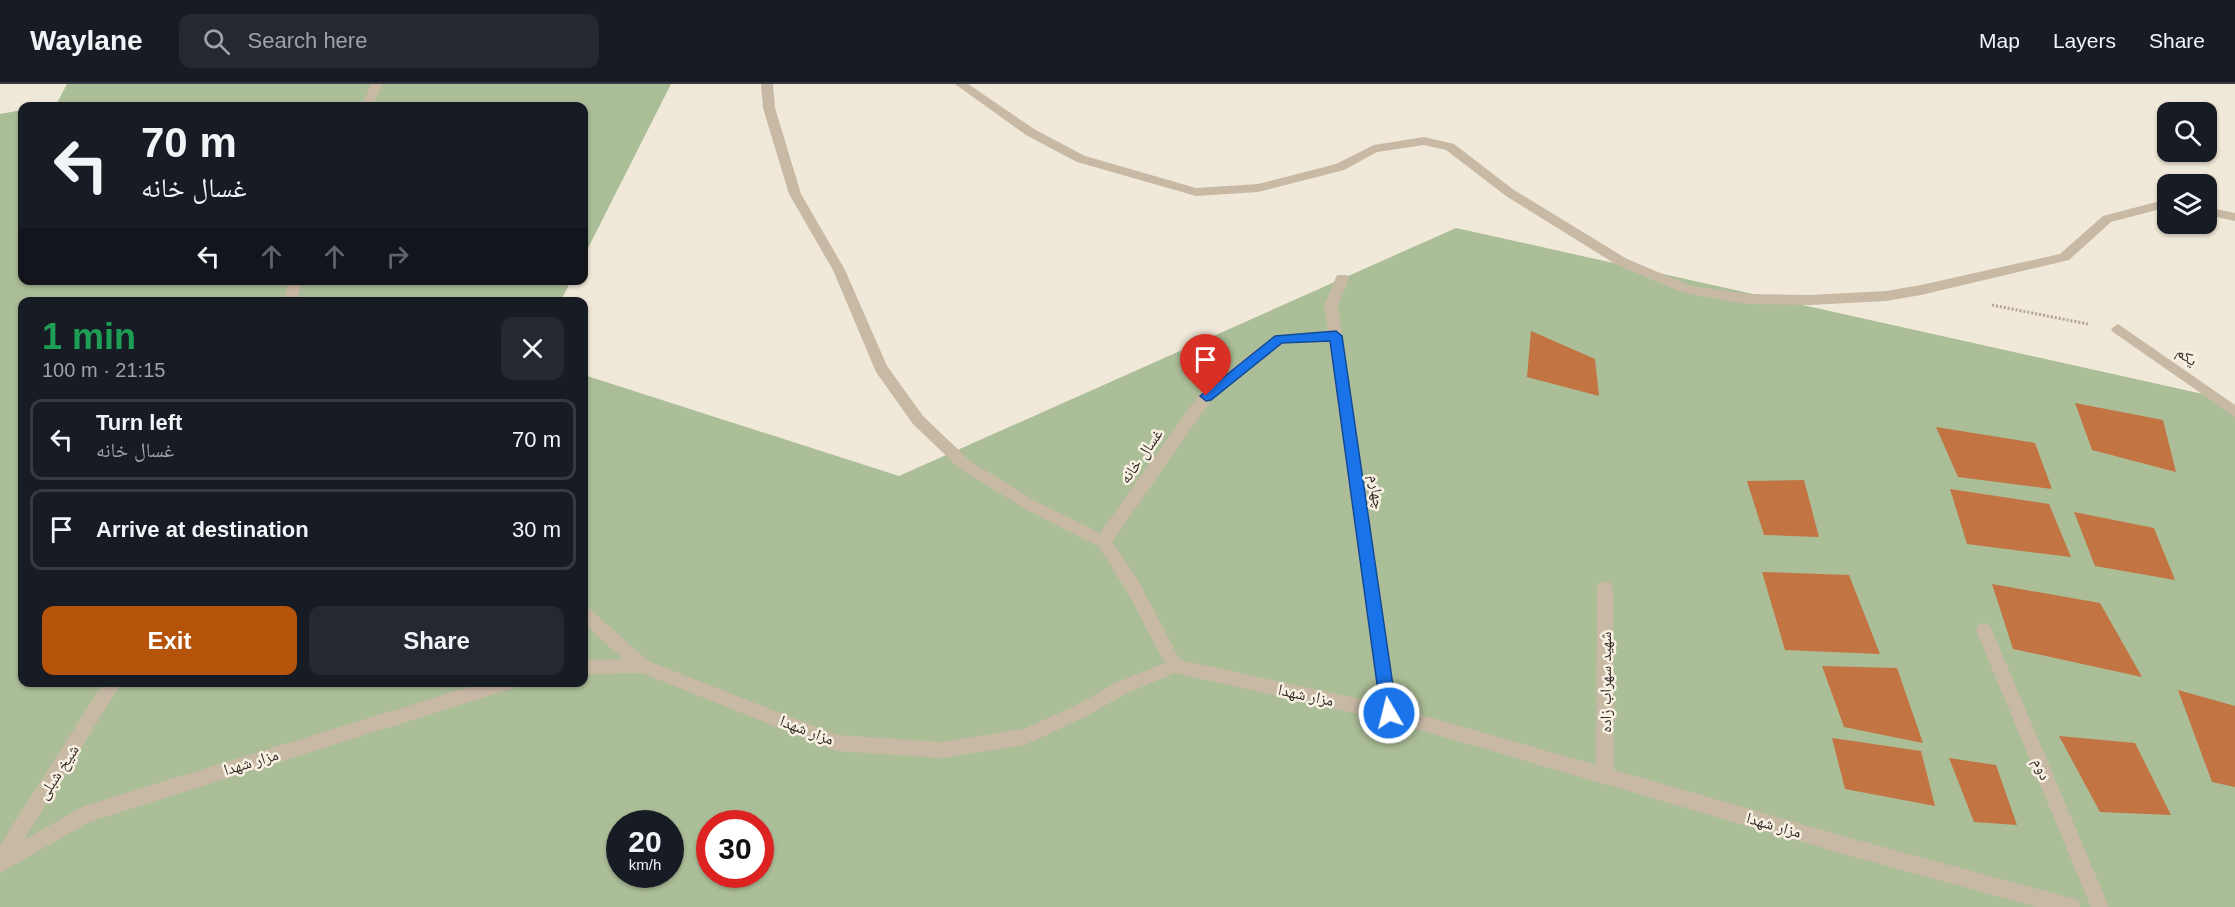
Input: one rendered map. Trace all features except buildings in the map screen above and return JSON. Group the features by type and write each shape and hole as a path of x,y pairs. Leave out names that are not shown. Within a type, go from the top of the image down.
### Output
{"street":[{"path":"369,102 377,84"},
{"path":"766,84 769,108 795,194 839,270 881,368 918,420 965,465 1032,506 1103,542 1131,583 1175,666"},
{"path":"961,84 1030,132 1081,159 1196,192 1258,188 1340,167 1374,149 1424,141 1450,147 1510,193 1622,262 1689,290 1747,299 1810,300 1886,297 1921,290 2064,257 2107,219 2157,206"},
{"path":"2217,213 2235,217"},
{"name":"چهارم","path":"1342,278 1331,306 1389,713"},
{"name":"یکم","path":"2118,329 2235,412"},
{"name":"غسال خانه","path":"1103,542 1206,396 1279,339 1336,336"},
{"name":"شهید سهراب زاده","path":"1605,588 1605,776"},
{"path":"588,618 642,666"},
{"name":"دوم","path":"1984,630 2100,907"},
{"name":"مزار شهدا","path":"588,667 642,666 837,743 942,750 1025,737 1081,711 1121,688 1175,666 1389,713 1850,847 2071,907"},
{"name":"شیخ شبلی","path":"0,863 111,687"},
{"name":"مزار شهدا","path":"0,863 84,815 495,687"}],"path":[{"path":"1987,304 2118,329"}],"green space":[{"path":"67,84 671,84 588,248 588,102 58,102"},
{"path":"18,111 18,285 569,285 563,297 18,297 18,687 588,687 588,376 899,476 1456,228 2212,396 2235,411 2235,907 0,907 0,114"}],"route":[{"path":"1206,396 1279,339 1336,336 1389,713"}]}
